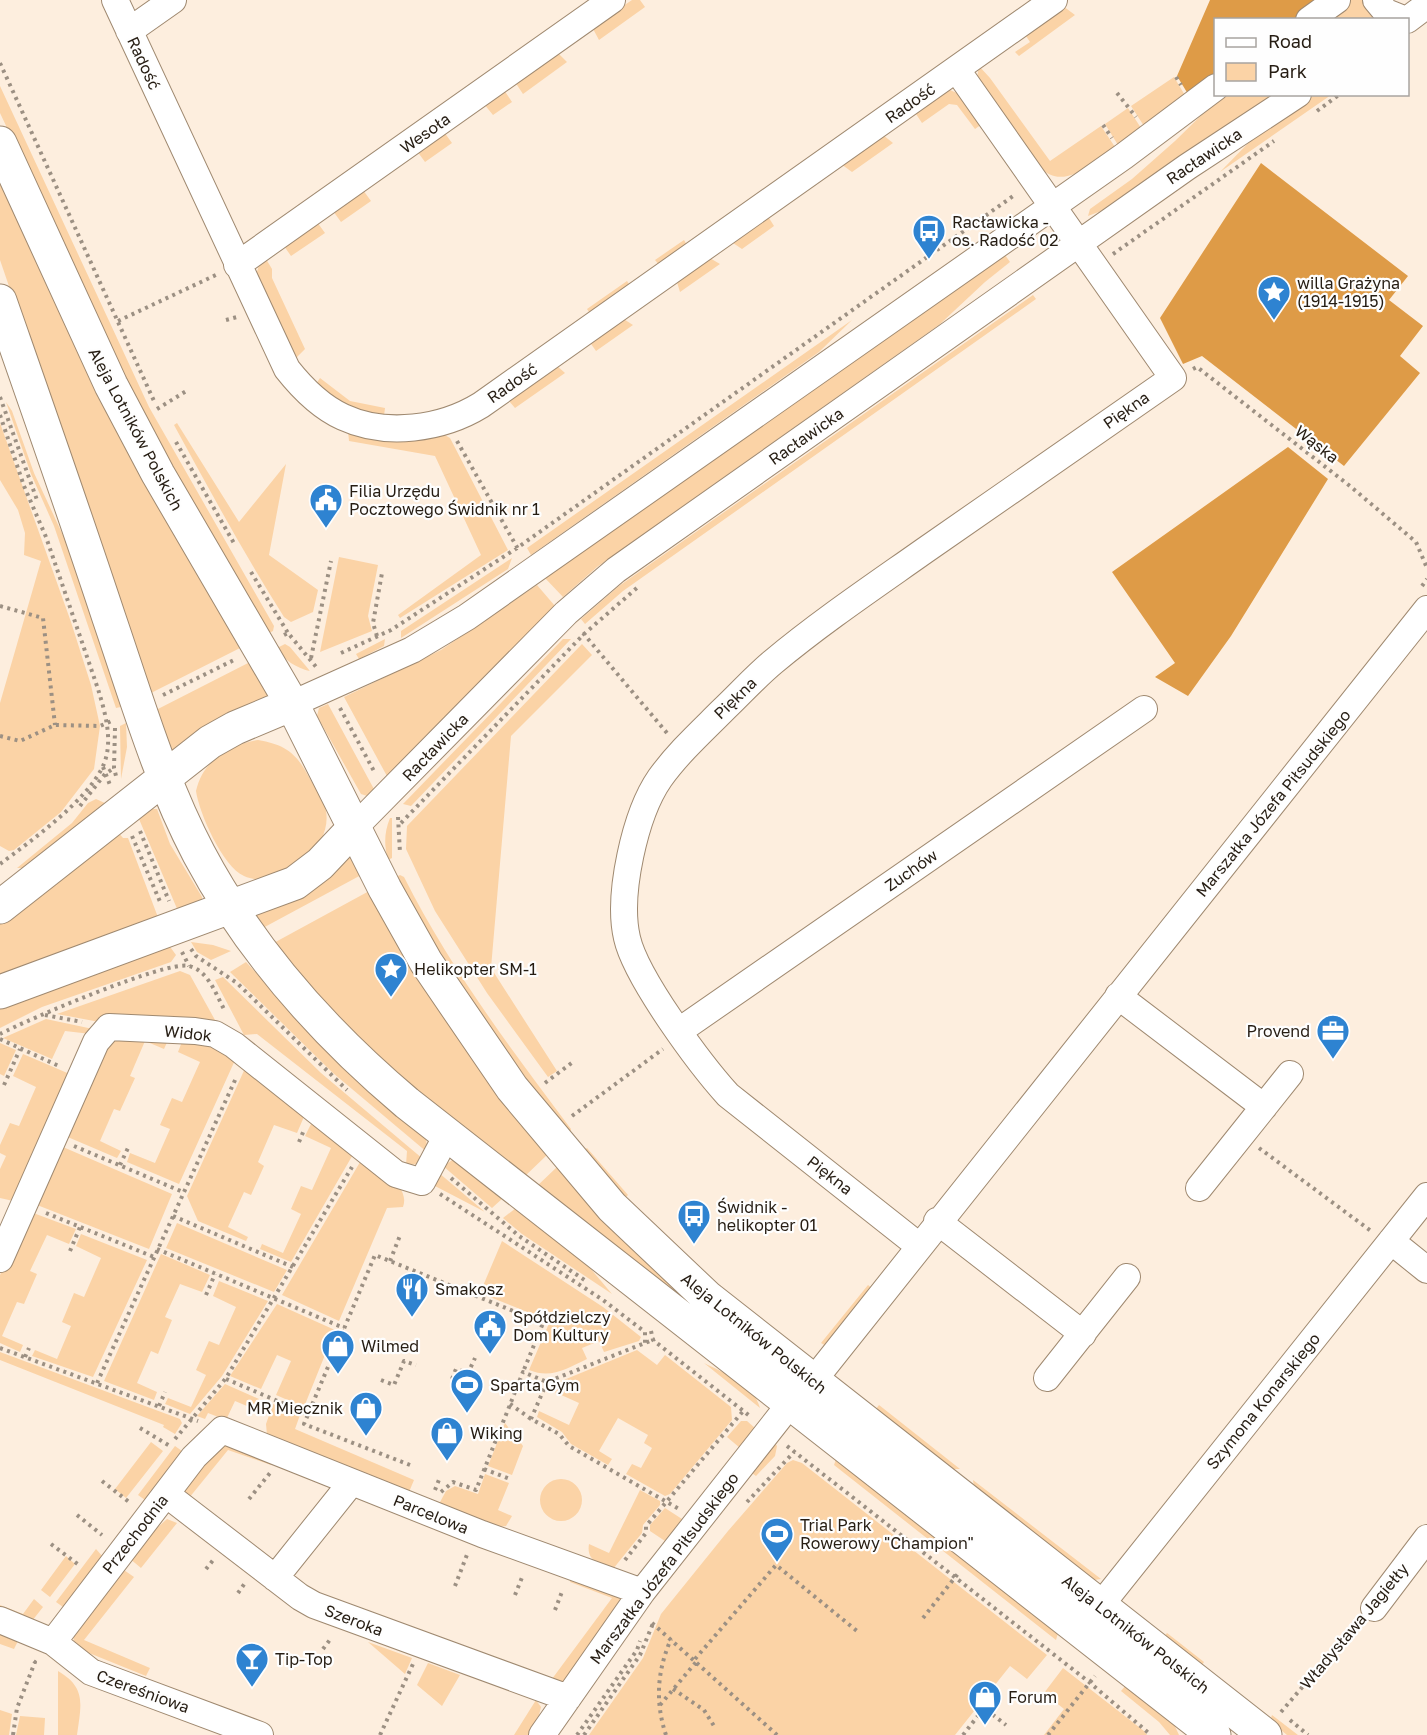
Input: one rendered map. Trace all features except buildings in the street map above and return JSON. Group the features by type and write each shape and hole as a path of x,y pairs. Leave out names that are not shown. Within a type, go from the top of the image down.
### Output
{"street":[{"name":"Radość","path":"115,0 280,357 292,375 320,403 343,417 369,425 402,428 448,421 481,405 1054,0"},
{"path":"129,31 173,0"},
{"name":"Wesoła","path":"237,265 612,0"},
{"path":"1312,18 1336,0"},
{"path":"1376,0 1386,12 1402,18"},
{"path":"1409,18 1427,5"},
{"path":"957,70 1173,378"},
{"path":"0,907 222,735 412,650 467,617 1053,206 1193,106 1214,88"},
{"name":"Racławicka","path":"356,827 566,613 629,560 1219,145 1305,105"},
{"name":"Aleja Lotników Polskich","path":"0,143 129,420 273,640 292,704 356,827 385,889 439,983 496,1067 562,1151 628,1224 667,1261 813,1381 1100,1606 1273,1724"},
{"path":"0,301 139,707 166,778"},
{"name":"Piękna","path":"919,1246 728,1095 680,1033 637,963 627,938 628,875 641,810 660,779 682,750 772,663 838,612 1173,378"},
{"name":"Marszałka Józefa Piłsudskiego","path":"813,1381 1118,996 1424,620"},
{"name":"Zuchów","path":"680,1033 1144,709"},
{"name":"Aleja Lotników Polskich","path":"166,778 199,854 269,962 325,1027 382,1082 1214,1735"},
{"path":"0,992 278,890 308,874 356,827"},
{"path":"1118,996 1264,1107"},
{"path":"0,1259 96,1042 109,1027"},
{"name":"Widok","path":"109,1027 215,1034 246,1055 396,1174 422,1182"},
{"path":"1199,1188 1290,1074"},
{"path":"422,1182 447,1135"},
{"name":"Szymona Konarskiego","path":"1100,1606 1427,1196"},
{"path":"938,1221 1083,1334"},
{"path":"1391,1241 1427,1270"},
{"path":"1047,1378 1127,1277"},
{"name":"Marszałka Józefa Piłsudskiego","path":"542,1735 642,1592 790,1404"},
{"name":"Parcelowa","path":"222,1430 477,1532 642,1592"},
{"name":"Przechodnia","path":"53,1642 194,1457 222,1430"},
{"path":"275,1578 351,1483"},
{"name":"Szeroka","path":"166,1494 300,1598 320,1608 568,1698"},
{"name":"Władysława Jagiełły","path":"1374,1608 1427,1538"},
{"name":"Czereśniowa","path":"0,1620 53,1642 91,1672 260,1735"}],"path":[{"path":"0,63 162,417"},
{"path":"1305,105 1334,96"},
{"path":"1094,264 1110,256 1282,136"},
{"path":"336,655 377,636 518,548 1035,181"},
{"path":"118,321 237,265"},
{"name":"Wąska","path":"1173,378 1197,367 1341,479 1416,542 1427,568"},
{"path":"158,410 188,390"},
{"path":"0,416 24,486 46,537 98,689 106,723 107,747 102,767 64,814 1,862"},
{"path":"448,421 518,548"},
{"path":"170,432 237,550"},
{"path":"310,659 331,561"},
{"path":"249,569 273,640 310,659 329,688 388,796 400,823 401,857"},
{"path":"377,636 373,623 382,573"},
{"path":"400,823 584,634 646,582"},
{"path":"0,606 43,618 55,725"},
{"path":"566,613 682,750"},
{"path":"0,736 20,741 55,725 100,726 273,640"},
{"path":"102,767 189,966 206,976 228,1017"},
{"path":"0,1034 43,1014 153,973 189,966"},
{"path":"43,1014 109,1027"},
{"path":"571,1116 680,1033"},
{"path":"0,1040 81,1076"},
{"path":"4,1085 20,1049"},
{"path":"97,1383 246,1055"},
{"path":"544,1083 573,1062"},
{"path":"538,1075 551,1092"},
{"path":"564,1108 578,1124"},
{"path":"1242,1134 1371,1231 1391,1241"},
{"path":"54,1138 183,1192"},
{"path":"120,1166 128,1148"},
{"path":"191,1419 226,1378 363,1148"},
{"path":"422,1182 603,1300 645,1332 645,1343"},
{"path":"23,1206 32,1207 154,1257"},
{"path":"172,1216 293,1268"},
{"path":"488,1224 495,1216 551,1259 607,1295 651,1330 653,1340 1089,1682 1148,1729 1151,1735"},
{"path":"70,1251 80,1227"},
{"path":"390,1261 401,1233"},
{"path":"251,1250 253,1244"},
{"path":"157,1249 344,1328"},
{"path":"411,1466 304,1424 332,1363 375,1255 543,1323 476,1490 453,1482 443,1488"},
{"path":"206,1295 215,1274"},
{"path":"523,1372 547,1382 661,1337"},
{"path":"0,1348 222,1430"},
{"path":"25,1357 29,1348"},
{"path":"452,1379 456,1369 468,1373 476,1358"},
{"path":"381,1380 394,1385 404,1361 417,1365"},
{"path":"226,1378 308,1414"},
{"path":"531,1419 547,1382"},
{"path":"159,1406 165,1392"},
{"path":"510,1404 531,1419 559,1434 569,1446 668,1502 696,1521"},
{"path":"609,1580 646,1533 646,1526 749,1405"},
{"path":"140,1428 170,1446"},
{"path":"742,1507 794,1452"},
{"path":"249,1499 275,1467 280,1454"},
{"path":"484,1470 510,1479"},
{"path":"434,1493 440,1477"},
{"path":"77,1515 102,1535"},
{"path":"455,1586 477,1532"},
{"path":"51,1544 79,1565"},
{"path":"659,1706 776,1565 857,1631"},
{"path":"923,1617 960,1571"},
{"name":"Władysława Jagiełły","path":"1273,1724 1355,1624 1374,1608"},
{"path":"584,1735 640,1655 657,1613"},
{"path":"653,1624 696,1660 777,1735"},
{"path":"577,1735 636,1650 643,1630"},
{"path":"666,1735 659,1706 660,1670 671,1639"},
{"path":"380,1735 417,1656"},
{"path":"13,1735 17,1708 35,1662 25,1659"},
{"path":"1048,1735 1095,1676"},
{"path":"674,1689 704,1710 714,1726"},
{"path":"963,1735 984,1708 1006,1725"}],"green space":[{"path":"632,0 640,0 645,7 599,40 592,27"},
{"path":"1346,0 1364,0 1370,13 1378,18 1321,18"},
{"path":"1063,6 1075,15 1019,56 1015,52 1030,42 1024,33"},
{"path":"557,52 567,62 523,94 515,82"},
{"path":"979,66 1050,161 1101,126 1115,147 1079,172 1059,177 1049,174 1040,167 977,78"},
{"path":"1174,77 1186,97 1144,126 1131,106"},
{"path":"0,86 149,407 274,626 273,631 267,634 166,464 0,113"},
{"path":"504,90 512,102 493,115 484,104"},
{"path":"950,90 959,94 982,124 975,129 957,105 949,104 922,123 914,111"},
{"path":"1221,96 1283,96 1206,138 1101,211 1088,216 1090,209 1132,179"},
{"path":"1310,96 1330,96 1220,172 1263,128"},
{"path":"1128,108 1141,128 1118,145 1105,124"},
{"path":"444,132 452,143 425,162 417,151"},
{"path":"883,135 893,143 852,172 841,164"},
{"path":"0,176 244,646 149,694 0,260"},
{"path":"363,190 371,201 341,222 333,211"},
{"path":"763,218 769,218 774,226 742,249 733,243 732,240"},
{"path":"317,222 325,233 291,256 284,246"},
{"path":"684,240 688,247 660,266 655,260"},
{"path":"1005,255 1010,262 939,325 597,567 563,597 545,578"},
{"path":"708,257 720,264 680,292 676,279"},
{"path":"266,259 272,269 272,278 305,349 294,360 256,275 259,265"},
{"path":"627,281 631,287 591,315 587,309"},
{"path":"1033,295 1036,299 623,591 585,624 581,619 619,586"},
{"path":"622,318 633,325 596,351 589,341"},
{"path":"852,320 819,352 531,555 527,548"},
{"path":"556,365 565,373 515,408 509,401"},
{"path":"320,378 350,401 385,408 384,416 356,409 340,401 316,384"},
{"path":"6,402 12,411 34,473 68,546 125,706 116,708 54,526 31,474"},
{"path":"0,423 71,622 91,685 100,726 94,769 61,812 14,850 9,851 0,846 0,703 41,561 24,555 25,533 18,510 0,480"},
{"path":"177,423 239,522 286,464 269,555 318,590 313,612 291,622 284,617 200,473 174,425"},
{"path":"348,431 443,434 450,438 508,550 400,618 398,615 481,555 435,456 349,441"},
{"path":"339,557 378,565 368,616 372,631 320,652"},
{"path":"512,558 508,569 401,638 401,631"},
{"path":"537,585 555,606 388,778 344,697 441,650"},
{"path":"385,639 384,646 359,659 356,654"},
{"path":"563,639 571,639 411,806 403,804"},
{"path":"285,644 310,671 295,666 283,656 277,648"},
{"path":"582,644 592,655 511,736 491,968 557,1071 548,1077 487,993 435,911 406,849 407,826"},
{"path":"252,661 270,695 174,751 170,748 154,711"},
{"path":"328,704 375,791 367,796 361,794 317,716 319,708"},
{"path":"126,723 127,747 121,779 120,726"},
{"path":"258,740 284,748 300,763 324,803 326,826 321,840 301,864 273,878 258,879 244,876 236,871 220,851 207,825 196,791 199,780 219,756 227,750"},
{"path":"96,799 107,804 23,868 17,868 72,823 88,803"},
{"path":"152,809 157,809 170,844 202,897 202,901 178,911 139,819"},
{"path":"390,818 392,818 392,858 388,860 385,839"},
{"path":"118,832 123,838 128,838 159,920 0,979 0,924"},
{"path":"348,857 355,858 363,874 261,929 256,914 292,901 315,889"},
{"path":"400,875 404,877 461,975 503,1038 571,1129 570,1134 476,1010 414,911 396,877"},
{"path":"371,890 548,1154 523,1178 367,1050 270,945"},
{"path":"191,942 213,945 231,951 211,960 197,952"},
{"path":"168,944 176,955 171,962 42,1007 0,1028 0,1007"},
{"path":"246,962 313,1034 426,1139 428,1153 333,1073 230,972"},
{"path":"180,971 190,975 220,1029 110,1024 57,1014"},
{"path":"223,977 321,1073 423,1159 419,1164 406,1165 407,1151 257,1034 244,1035 215,980"},
{"path":"46,1019 93,1029 91,1034 65,1031 52,1059 3,1038"},
{"path":"114,1031 170,1036 164,1049 145,1041 130,1076 135,1078 120,1111 114,1109 100,1141 121,1151 117,1158 63,1135"},
{"path":"185,1034 236,1058 179,1184 127,1162 130,1153 155,1163 170,1129 160,1125 172,1098 182,1102 200,1062 178,1052"},
{"path":"0,1043 16,1050 4,1076 0,1074"},
{"path":"23,1054 72,1075 18,1202 0,1198 0,1169 6,1156 0,1153 0,1145 10,1123 19,1126 36,1087 13,1076"},
{"path":"247,1064 306,1112 297,1133 274,1125 258,1162 264,1166 251,1195 244,1192 228,1227 248,1237 246,1241 198,1221 187,1196"},
{"path":"314,1118 355,1151 291,1262 260,1249 262,1244 283,1253 301,1214 291,1209 301,1186 312,1190 331,1148 305,1136"},
{"path":"56,1144 172,1194 149,1249 32,1203"},
{"path":"587,1148 628,1195 624,1199 582,1152"},
{"path":"363,1157 398,1184 404,1199 403,1207 387,1208 339,1321 282,1295"},
{"path":"454,1159 503,1198 492,1208 443,1166"},
{"path":"557,1167 841,1420 535,1188"},
{"path":"439,1173 485,1212 435,1186"},
{"path":"516,1208 585,1262 612,1294 522,1234 503,1218"},
{"path":"28,1211 76,1229 69,1244 47,1235 30,1271 37,1274 24,1304 17,1302 2,1336 23,1345 20,1352 0,1343 0,1275"},
{"path":"177,1223 287,1270 274,1292 166,1248"},
{"path":"81,1234 147,1260 93,1377 32,1356 35,1350 57,1359 71,1326 62,1322 74,1293 84,1297 101,1258 76,1246"},
{"path":"502,1241 603,1307 641,1337 639,1341 604,1352 599,1341 582,1348 587,1359 565,1369 551,1373 537,1373 529,1370 550,1321 480,1293"},
{"path":"161,1254 210,1275 202,1292 180,1284 165,1317 172,1320 158,1354 151,1351 137,1383 157,1392 154,1400 104,1381"},
{"path":"219,1281 268,1301 222,1376 190,1414 165,1404 168,1398 191,1407 206,1375 196,1370 209,1341 219,1345 236,1307 213,1296"},
{"path":"868,1285 872,1288 826,1346 821,1343"},
{"path":"277,1304 335,1330 304,1407 276,1395 291,1361 277,1355 261,1389 230,1376"},
{"path":"637,1350 657,1365 665,1355 731,1407 732,1420 670,1494 665,1496 626,1474 632,1464 641,1468 652,1448 644,1443 648,1435 618,1418 599,1451 612,1459 608,1465 571,1444 562,1432 537,1417 539,1411 569,1425 579,1403 548,1389 549,1386"},
{"path":"0,1352 180,1419 182,1423 175,1434 163,1427 164,1425 0,1360"},
{"path":"704,1363 745,1386 752,1392 760,1408"},
{"path":"225,1384 259,1399 254,1409 235,1401 226,1420 208,1413 205,1419 197,1416"},
{"path":"273,1404 300,1415 295,1429 414,1480 409,1492 267,1435 266,1424"},
{"path":"879,1405 960,1469 952,1469 873,1413"},
{"path":"741,1421 747,1421 756,1429 740,1448 727,1437"},
{"path":"505,1423 523,1446 512,1475 488,1466"},
{"path":"151,1442 163,1451 126,1498 115,1489"},
{"path":"774,1442 777,1446 775,1456 756,1476 749,1471"},
{"path":"223,1445 272,1462 271,1465 228,1450 189,1498 184,1494 187,1481"},
{"path":"175,1446 182,1451 145,1500 138,1495"},
{"path":"836,1459 1058,1633 1056,1640 834,1465"},
{"path":"793,1460 802,1463 1047,1655 1027,1679 1010,1666 955,1735 589,1735 643,1658 661,1614 728,1531 787,1463"},
{"path":"485,1474 509,1483 498,1510 512,1516 506,1526 498,1527 439,1504 446,1491 455,1486 478,1494"},
{"path":"561,1479 576,1485 582,1500 576,1515 561,1521 546,1515 540,1500 546,1485"},
{"path":"973,1480 1101,1579 1094,1580 974,1487"},
{"path":"640,1490 660,1501 660,1505 643,1525 642,1533 613,1569 595,1561 590,1554 589,1544 609,1553"},
{"path":"665,1508 682,1519 665,1541 650,1531 650,1525"},
{"path":"167,1519 177,1523 141,1568 129,1558 153,1525 157,1528"},
{"path":"96,1549 103,1557 63,1607 56,1602"},
{"path":"66,1556 75,1564 50,1597 41,1590"},
{"path":"121,1568 134,1577 84,1640 150,1668 146,1676 84,1651 76,1645 73,1638 74,1631"},
{"path":"572,1576 618,1595 622,1605 565,1683 549,1683 612,1598 570,1582"},
{"path":"34,1599 43,1607 32,1621 0,1607 0,1605 23,1614"},
{"path":"0,1628 18,1641 14,1649 0,1644"},
{"path":"1167,1633 1204,1662 1200,1668 1162,1639"},
{"path":"368,1642 412,1658 405,1674"},
{"path":"428,1663 460,1675 442,1706 417,1685"},
{"path":"1063,1668 1147,1735 1044,1735 1064,1709 1044,1693"},
{"path":"58,1671 74,1684 78,1691 80,1706 77,1735 58,1735"},
{"path":"1126,1685 1173,1722 1179,1735 1170,1735 1159,1722 1121,1691"},
{"path":"536,1700 541,1707 534,1735 514,1735"},
{"path":"0,1710 12,1714 9,1735 0,1735"},
{"path":"1272,1715 1298,1735 1287,1735 1270,1721"},
{"path":"20,1716 45,1718 44,1735 16,1735"}],"shaded area":[{"path":"1210,0 1322,0 1295,18 1214,18 1214,76 1188,94 1177,76"},
{"path":"1261,163 1408,276 1389,300 1423,326 1400,356 1420,373 1344,466 1202,356 1183,364 1160,318"},
{"path":"1288,447 1328,479 1231,636 1188,696 1155,677 1175,663 1112,572"}],"place":[{"name":"Racławicka - os. Radość 02","path":"929,260"},
{"name":"willa Grażyna (1914-1915)","path":"1274,321"},
{"name":"Filia Urzędu Pocztowego Świdnik nr 1","path":"326,529"},
{"name":"Helikopter SM-1","path":"391,998"},
{"name":"Provend","path":"1333,1060"},
{"name":"Świdnik - helikopter 01","path":"694,1245"},
{"name":"Smakosz","path":"412,1318"},
{"name":"Spółdzielczy Dom Kultury","path":"490,1355"},
{"name":"Wilmed","path":"338,1375"},
{"name":"Sparta Gym","path":"467,1414"},
{"name":"MR Miecznik","path":"366,1437"},
{"name":"Wiking","path":"447,1462"},
{"name":"Trial Park Rowerowy \"Champion\"","path":"777,1563"},
{"name":"Tip-Top","path":"252,1688"},
{"name":"Forum","path":"985,1726"}]}
